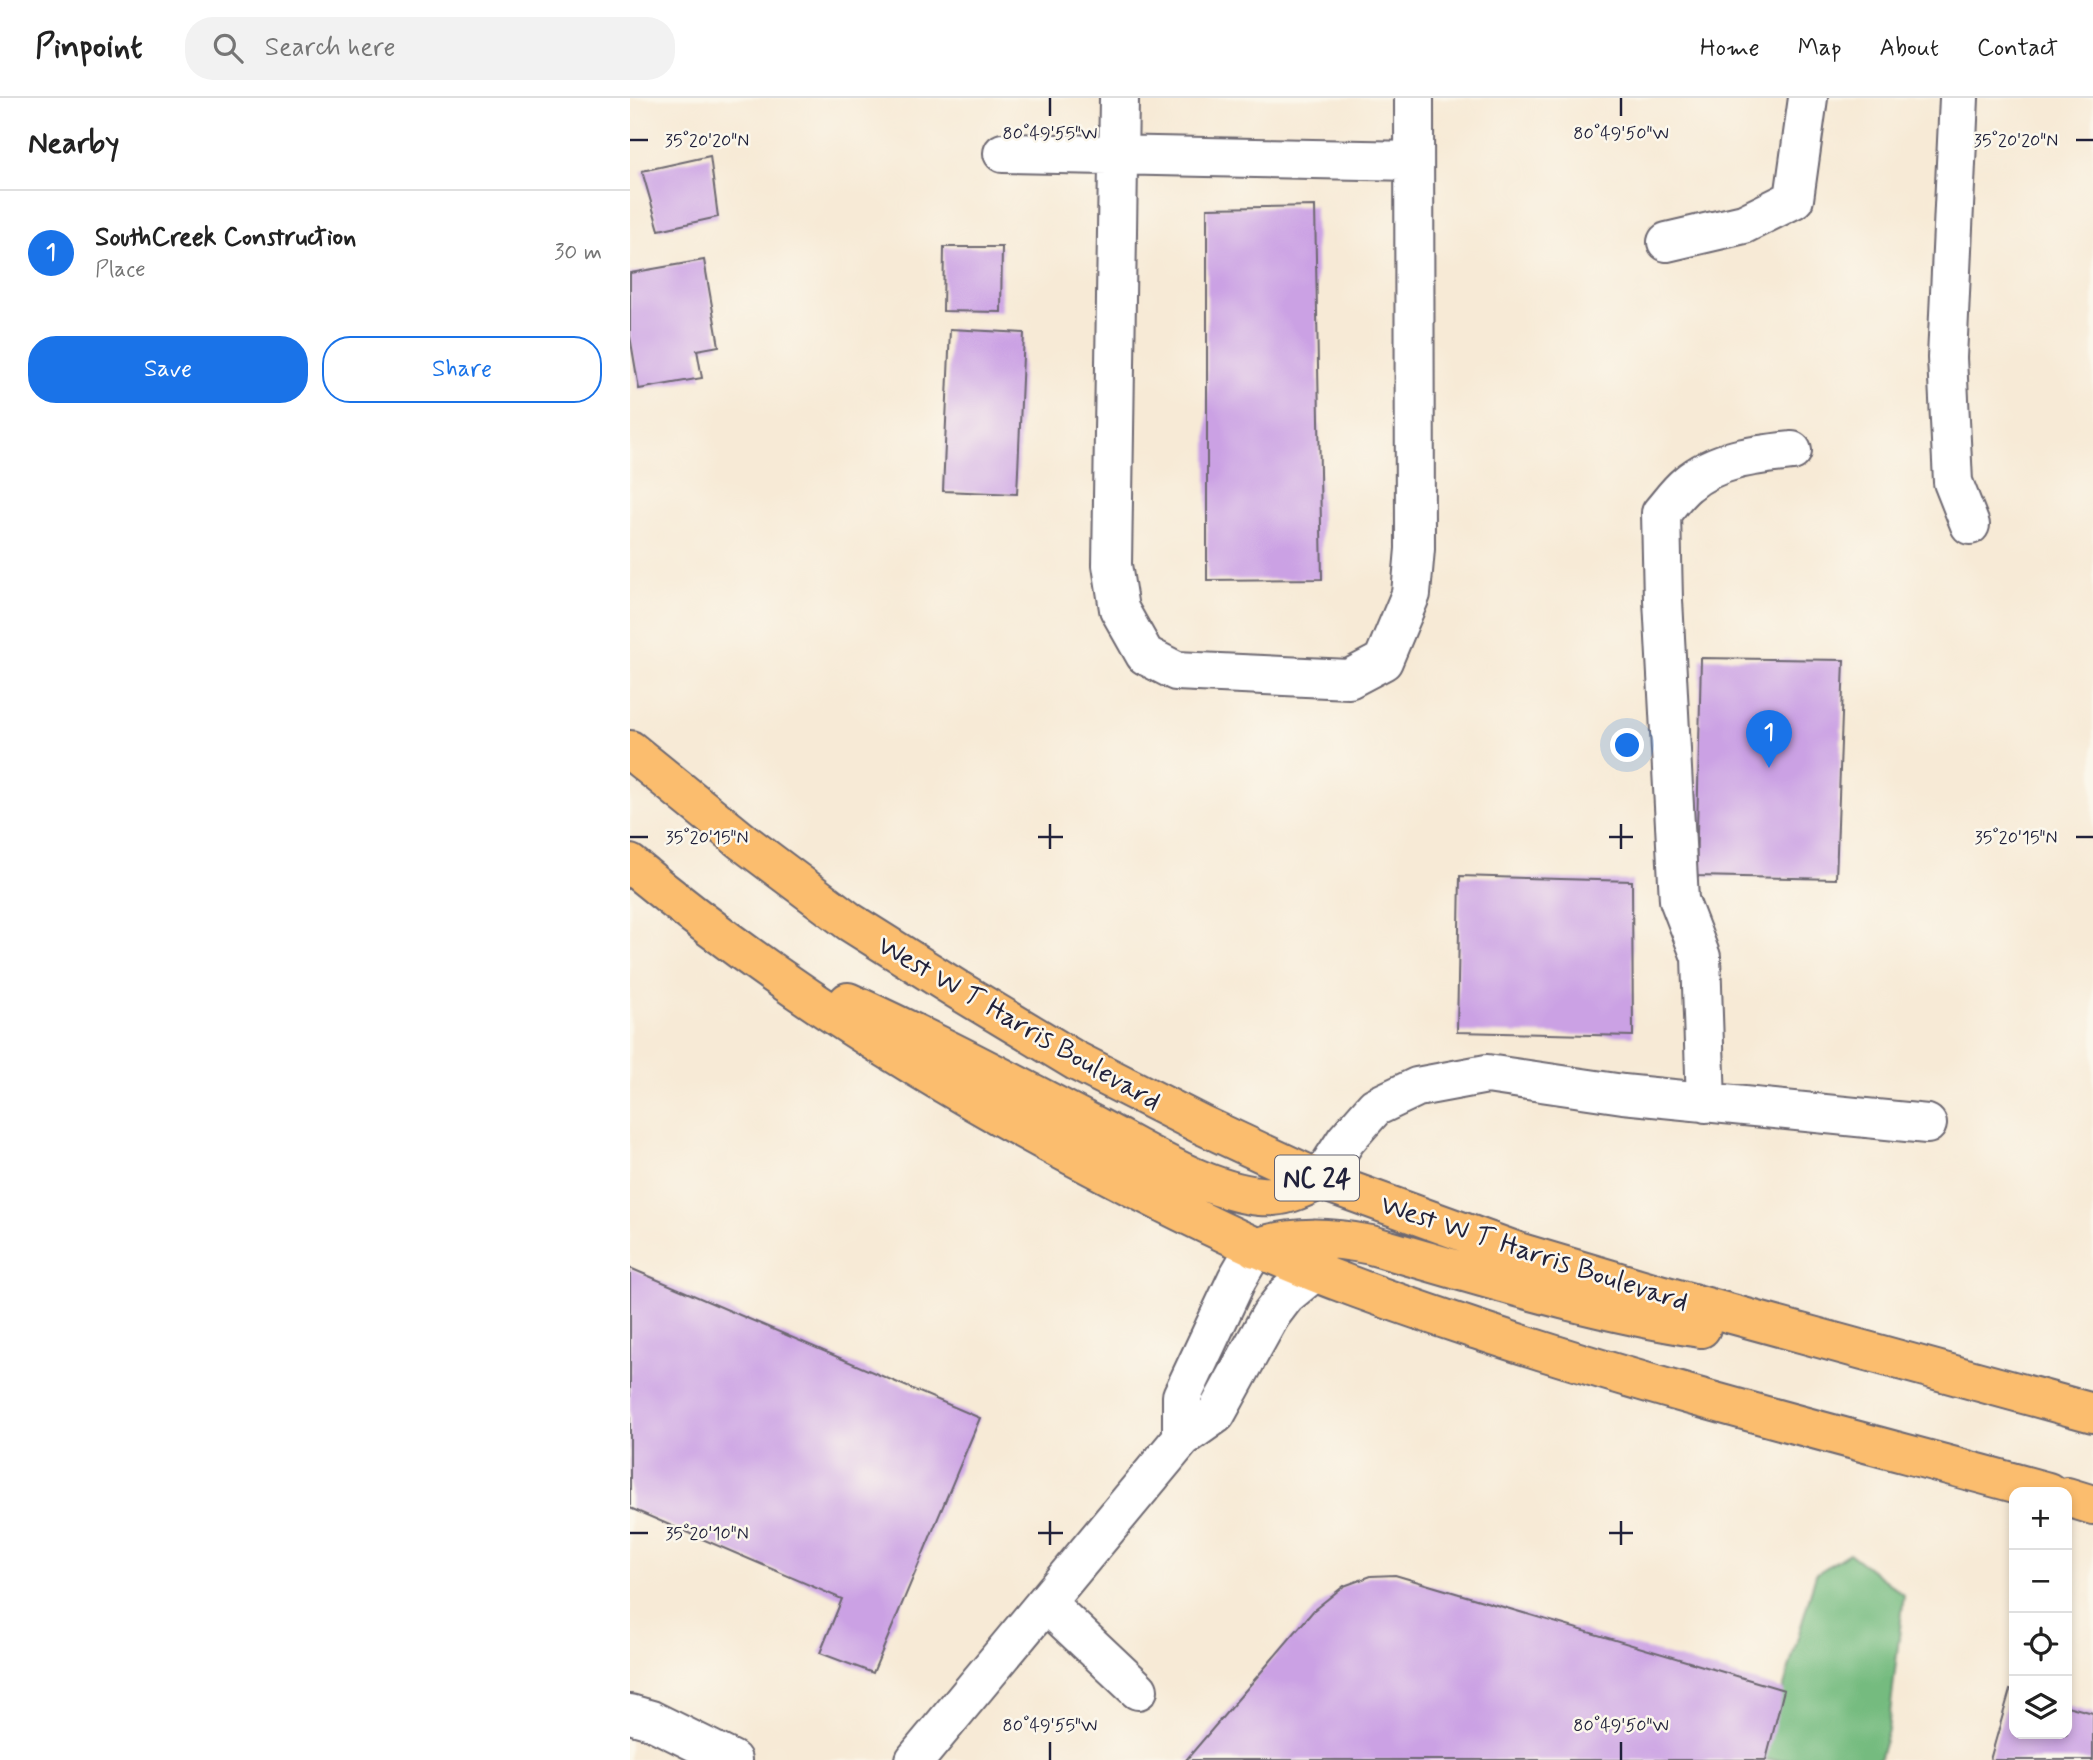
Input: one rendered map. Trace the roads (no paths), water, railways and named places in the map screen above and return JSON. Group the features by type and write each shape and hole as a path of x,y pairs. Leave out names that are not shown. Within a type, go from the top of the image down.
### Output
{"main road":[{"name":"West W T Harris Boulevard","path":"630,750 742,841 850,922 958,990 1076,1061 1200,1124 1320,1180 1521,1253 1659,1294 2093,1413"},
{"path":"630,864 745,954 831,1014 999,1117 1164,1204 1255,1248 1314,1272 1554,1355 1685,1394 2029,1487"},
{"path":"745,954 904,1027 1193,1176 1238,1192 1260,1196 1282,1196 1320,1180"},
{"path":"1255,1248 1279,1240 1340,1239 1371,1245 1552,1297 1657,1321 1882,1355"},
{"path":"2072,1498 2093,1504"}],"lane":[{"path":"1119,98 1112,565 1119,609 1145,655 1176,671 1349,679 1383,661 1411,594 1415,549 1414,98"},
{"path":"1667,242 1744,223 1794,199 1808,98"},
{"path":"1959,98 1947,358 1953,482 1970,525"},
{"path":"1003,153 1414,161"},
{"path":"1706,1103 1701,957 1679,900 1661,513 1687,484 1720,465 1748,456 1792,451"},
{"path":"1320,1180 1346,1140 1375,1107 1417,1087 1487,1074 1623,1094 1927,1124"},
{"path":"1182,1438 1182,1396 1255,1248"},
{"path":"915,1760 1182,1438 1216,1414 1270,1317 1286,1295 1314,1272"},
{"path":"1046,1603 1138,1690"},
{"path":"630,1714 651,1720 719,1757"}],"place":[{"name":"SouthCreek Construction","path":"1769,768"}]}
